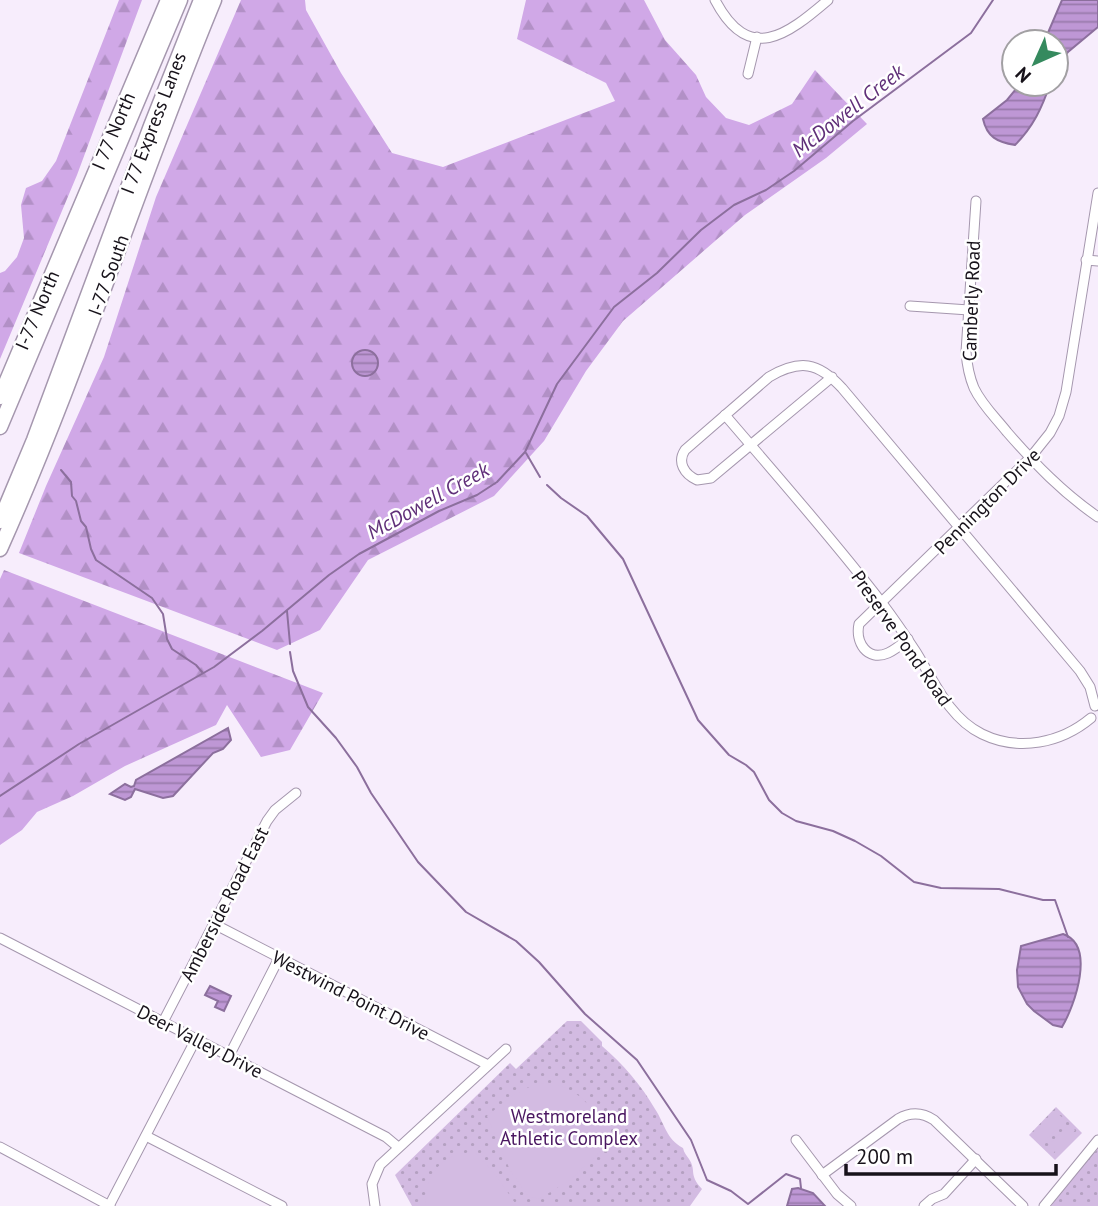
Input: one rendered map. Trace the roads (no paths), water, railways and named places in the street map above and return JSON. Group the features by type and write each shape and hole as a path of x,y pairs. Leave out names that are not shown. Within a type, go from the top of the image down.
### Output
{"highway":[{"name":"I 77 North","path":"57,262 168,0"},
{"name":"I 77 Express Lanes","path":"0,427 180,0"},
{"name":"I 77 Express Lanes","path":"0,521 201,0"},
{"name":"I-77 South","path":"0,549 54,420 162,130 214,0"},
{"path":"38,337 47,300 55,282 57,262"},
{"name":"I-77 North","path":"0,397 57,262"}],"street":[{"path":"715,0 728,22 743,33 772,38 788,32 828,0"},
{"path":"748,74 757,37"},
{"name":"Pennington Drive","path":"908,639 888,653 878,655 867,652 860,645 857,634 859,624 883,604 1030,458 1045,441 1062,409 1098,193"},
{"name":"Camberly Road","path":"976,201 967,360 973,386 986,407 1030,458 1059,486 1098,517"},
{"path":"1086,260 1098,261"},
{"path":"910,306 969,310"},
{"path":"832,377 711,478 697,480 686,473 681,461 685,450 769,377 796,366 813,366 827,372 832,377 1086,679 1096,706 1089,711 1095,719"},
{"name":"Preserve Pond Road","path":"725,415 883,604 954,712 982,734 1009,742 1032,744 1070,733 1095,719"},
{"name":"Amberside Road East","path":"163,1022 267,821 275,810 296,793"},
{"name":"Westwind Point Drive","path":"214,924 488,1065"},
{"name":"Deer Valley Drive","path":"0,938 386,1137 398,1147"},
{"path":"229,1056 279,958"},
{"path":"0,1147 109,1206 196,1039"},
{"path":"375,1206 374,1178 380,1165 506,1049"},
{"path":"822,1175 898,1119 914,1113 934,1120 1023,1206"},
{"path":"146,1136 282,1206"},
{"path":"796,1140 837,1194 851,1206"},
{"path":"1044,1206 1098,1140"},
{"path":"0,1153 38,1168"},
{"path":"924,1206 944,1194 976,1159"},
{"path":"942,1206 944,1194"}],"waterway":[{"name":"McDowell Creek","path":"0,796 79,744 214,667 359,554 439,511 477,495 497,482 525,452 557,384 614,307 657,273 701,230 734,205 766,190 794,171 853,121 971,33 993,0"},
{"path":"526,453 540,477"},
{"path":"61,470 71,482 72,496 86,527 96,560 152,598 163,614 167,639 172,649 202,672"},
{"path":"547,485 587,516 623,559 698,720 729,755 754,772 769,800 782,813 796,821 833,831 855,841 881,856 914,882 941,888 999,889 1043,900 1055,900 1068,937"},
{"path":"287,611 290,644"},
{"path":"290,652 293,671 308,707 357,767 371,793 418,862 466,912 516,941 539,962 585,1014 637,1060 691,1140 707,1180 731,1191 748,1204 786,1174 800,1179 801,1188"}],"park label":[{"name":"Westmoreland Athletic Complex","path":"569,1127"}]}
